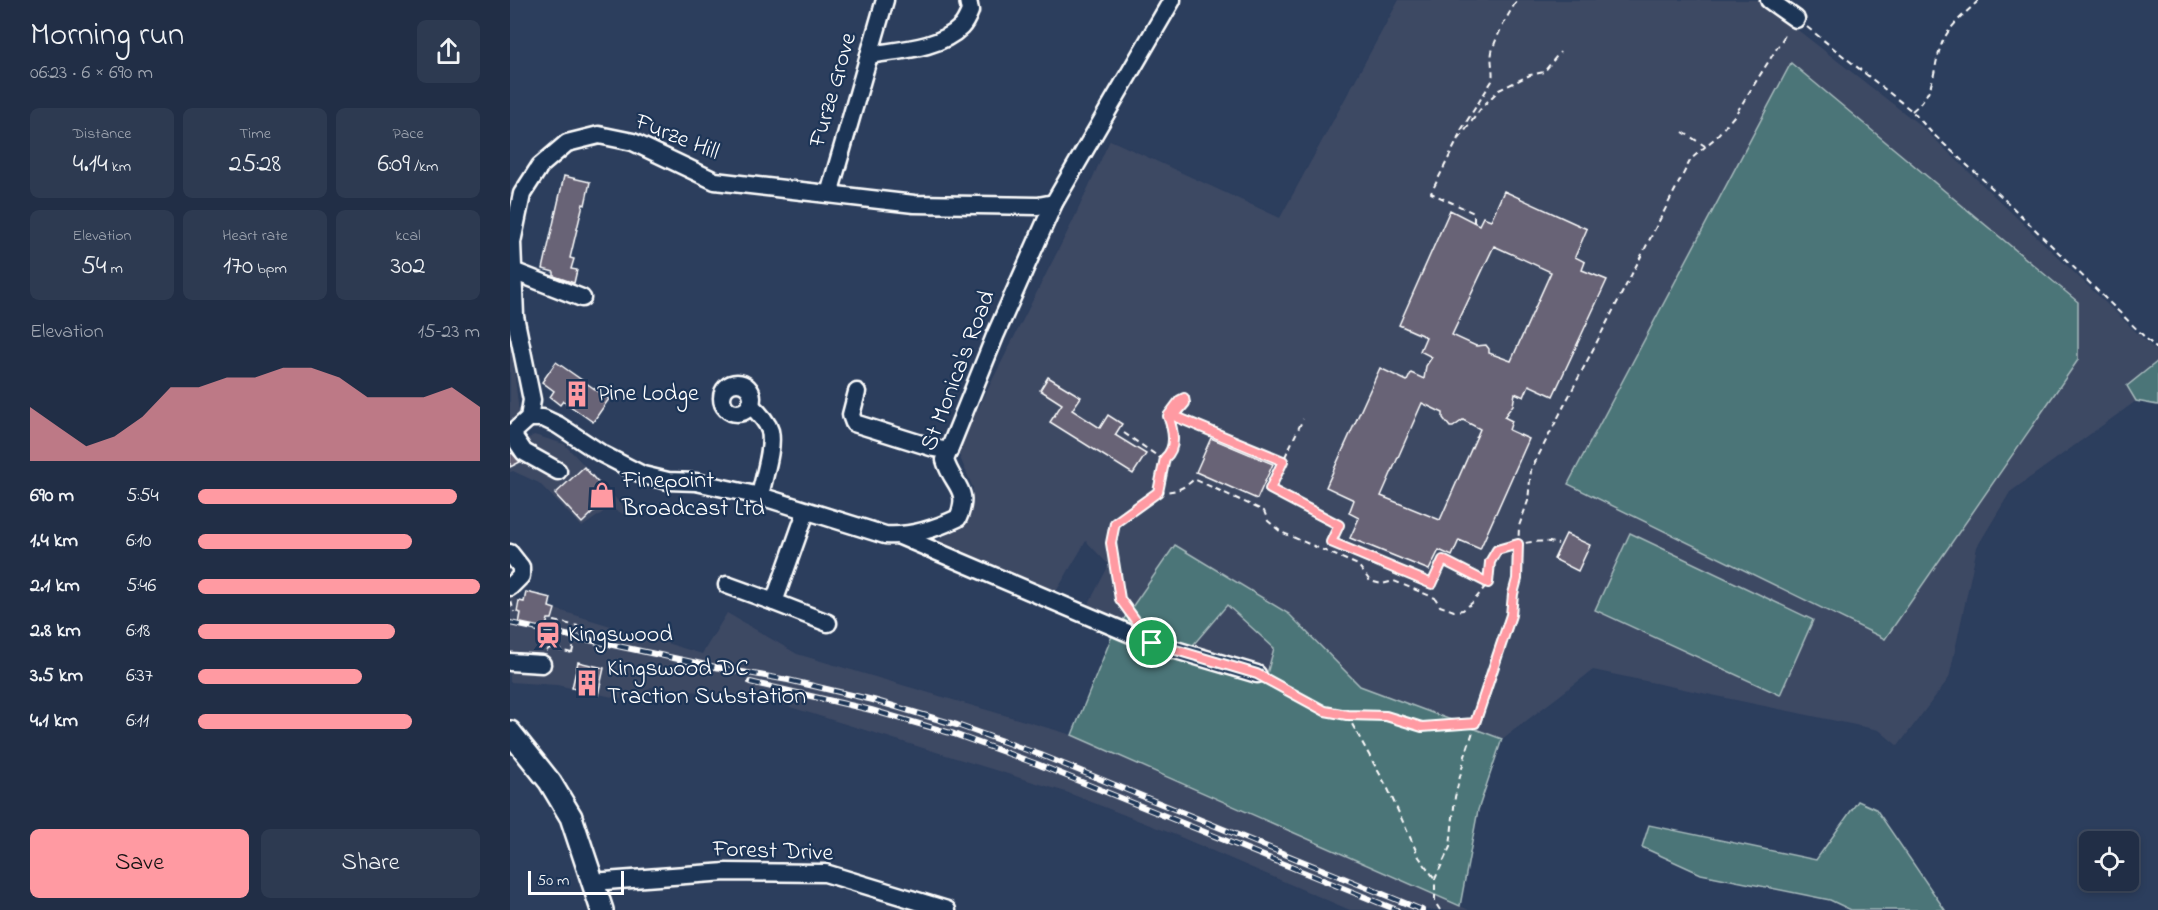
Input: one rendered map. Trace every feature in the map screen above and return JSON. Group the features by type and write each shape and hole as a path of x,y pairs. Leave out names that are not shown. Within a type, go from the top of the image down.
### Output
{"main road":[{"path":"510,732 550,782 571,817 602,910"}],"street":[{"name":"Furze Grove","path":"829,194 885,0"},
{"path":"869,55 930,44 949,37 962,26 970,11 968,0"},
{"name":"St Monica's Road","path":"529,418 543,418 558,425 602,454 643,475 668,481 696,482 760,496 885,535 900,536 927,530 958,518 963,497 945,460 995,336 1054,203 1172,0"},
{"path":"1769,0 1796,19"},
{"name":"Furze Hill","path":"529,418 532,400 515,316 512,242 522,194 540,166 567,143 599,135 633,142 715,181 914,204 1038,206 1054,203"},
{"path":"513,272 582,298"},
{"path":"857,392 851,415 854,423 949,451"},
{"path":"750,405 770,429 771,440 760,496"},
{"path":"529,418 511,435 524,452 558,471"},
{"path":"774,602 806,512"},
{"path":"900,536 1152,643 1257,674"},
{"path":"510,553 521,571 516,584 510,587"},
{"path":"727,585 828,623"},
{"path":"510,662 542,664"},
{"name":"Forest Drive","path":"592,882 726,872 825,873 947,910"}],"path":[{"path":"1474,222 1474,213 1431,193 1460,132 1492,81 1494,71 1491,60 1492,50 1516,0"},
{"path":"1912,111 1922,104 1929,94 1943,41 1959,19 1978,0"},
{"path":"1440,910 1435,902 1435,879 1450,847 1455,797 1465,756 1511,615 1517,579 1519,526 1528,501 1531,470 1692,159 1735,115 1796,19 1912,111 1932,133 2002,197 2158,350"},
{"path":"1457,141 1490,98 1499,90 1530,75 1544,72 1560,52"},
{"path":"1683,132 1706,146"},
{"path":"1158,492 1165,458 1170,454 1174,434 1168,416 1184,398 1185,403 1174,416 1283,461"},
{"path":"1304,419 1270,489 1339,525 1331,542 1432,584 1443,560 1488,583"},
{"path":"1124,433 1159,457 1165,458"},
{"path":"1152,643 1120,599 1111,543 1115,523 1158,492 1178,490 1194,479 1264,511 1268,521 1281,532 1358,565 1370,581 1383,584 1394,581 1435,597 1440,606 1454,611 1463,610 1473,602 1488,583 1490,562 1497,550 1518,544 1550,541 1558,544"},
{"path":"510,596 514,612"},
{"path":"550,648 572,653 578,626 554,621"},
{"path":"1257,674 1325,711 1347,715 1386,716 1422,727 1475,723"},
{"path":"1347,715 1388,789 1419,857 1435,879"}],"shaded area":[{"path":"1399,0 1759,0 1921,126 2158,353 2158,363 2127,386 2136,401 2010,492 1977,547 1949,678 1898,746 1879,730 1593,670 1502,739 1262,686 1112,636 1087,607 1109,565 1086,541 1054,595 932,544 968,521 973,488 957,450 1073,221 1110,140 1280,218"},
{"path":"510,336 519,413 510,420"},
{"path":"534,435 564,444 634,518 609,508 582,527 539,483 513,471 510,472 510,449"},
{"path":"510,595 519,601 517,612 552,619 555,609 702,654 727,613 797,654 1072,735 1469,910 1350,910 1178,836 1066,792 761,698 650,687 645,704 557,685 510,682"}],"green space":[{"path":"1791,63 2078,302 2078,360 1885,639 1568,484"},
{"path":"2158,361 2158,405 2136,401 2127,386"},
{"path":"1630,533 1813,620 1780,695 1595,610"},
{"path":"1175,545 1289,614 1360,686 1502,739 1478,810 1460,906 1072,735 1112,636","holes":["1227,605 1274,648 1267,674 1255,681 1182,658"]},
{"path":"1858,801 1876,809 1945,910 1851,910 1830,900 1701,874 1642,847 1649,825 1816,860"}],"building":[{"path":"564,176 590,182 570,258 574,259 571,269 577,270 574,283 554,276 554,272 543,269"},
{"path":"1504,191 1587,229 1575,257 1585,262 1582,270 1607,280 1553,396 1529,385 1524,397 1515,393 1513,405 1504,417 1512,421 1509,430 1529,439 1480,549 1459,540 1452,556 1439,550 1429,570 1350,538 1359,518 1349,513 1354,500 1326,487 1380,368 1407,381 1411,373 1424,379 1426,366 1432,357 1420,351 1426,337 1399,325 1450,210 1479,225 1483,217 1491,220","holes":["1494,246 1551,272 1511,361 1489,353 1486,345 1476,346 1452,335","1422,403 1443,413 1443,418 1450,427 1463,420 1480,429 1440,520 1381,496"]},
{"name":"Pine Lodge","path":"556,362 609,399 593,422 563,401 560,405 550,397 554,391 542,382"},
{"path":"1048,377 1081,397 1072,410 1100,428 1108,415 1122,424 1115,435 1146,454 1133,474 1050,422 1062,404 1040,390"},
{"path":"1211,438 1273,464 1257,499 1196,472"},
{"path":"512,453 520,462 510,467 510,454"},
{"path":"584,467 610,496 582,523 555,494"},
{"path":"1566,534 1590,545 1578,571 1554,559"},
{"path":"526,592 551,598 549,607 555,609 552,619 548,619 545,630 519,624 521,613 517,612 519,601 524,602"},
{"name":"Kingswood DC Traction Substation","path":"578,662 604,668 598,695 572,688"}],"railway":[{"path":"510,623 725,669 788,680 873,700 957,725 1041,755 1422,910"},
{"path":"750,682 871,710 954,734 1037,764 1397,910"}],"place":[{"name":"Pine Lodge","path":"577,394"},
{"name":"Finepoint Broadcast Ltd","path":"602,495"},
{"name":"Kingswood","path":"548,635"},
{"name":"Kingswood DC Traction Substation","path":"587,683"}],"route":[{"path":"1184,398 1185,403 1174,416 1283,461 1270,489 1339,525 1331,542 1432,584 1443,560 1488,583 1490,562 1497,550 1518,544 1517,579 1511,615 1475,723 1422,727 1386,716 1347,715 1325,711 1257,674 1152,643 1120,599 1111,543 1115,523 1158,492 1165,458 1170,454 1174,434 1168,416 1184,398"}]}
